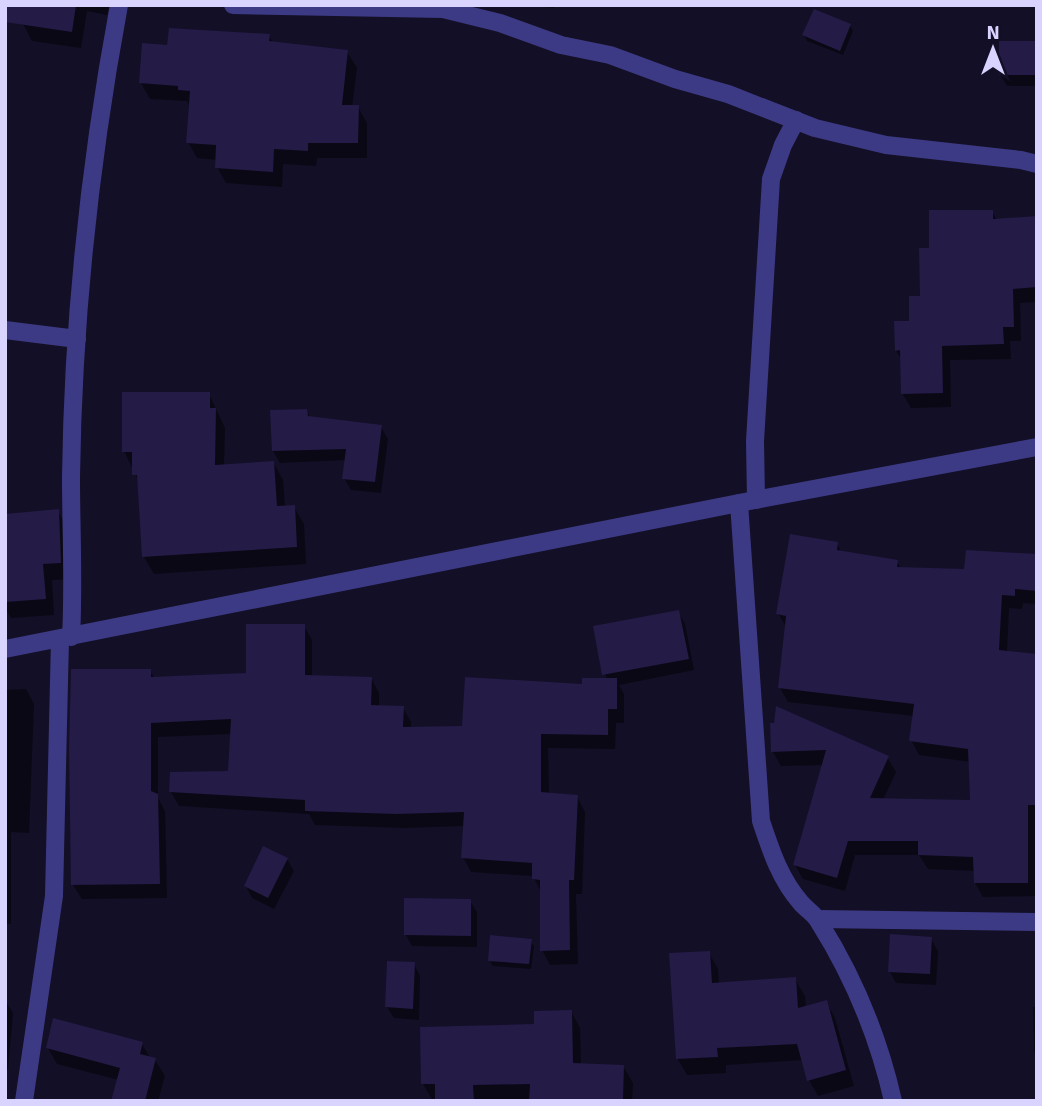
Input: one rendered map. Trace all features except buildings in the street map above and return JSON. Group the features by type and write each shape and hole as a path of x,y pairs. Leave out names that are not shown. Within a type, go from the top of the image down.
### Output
{"street":[{"path":"24,1101 54,896 65,638 74,594 71,478 82,258 100,103 119,5"},
{"path":"233,5 444,7 561,45 610,55 675,79 728,94 815,128 886,145 1037,164"},
{"path":"796,120 783,145 771,179 755,441 748,501 761,821 777,867 800,902 818,919 855,986 892,1101"},
{"path":"5,330 77,339"},
{"path":"5,649 748,501 1037,447"},
{"path":"818,919 1037,922"}]}
